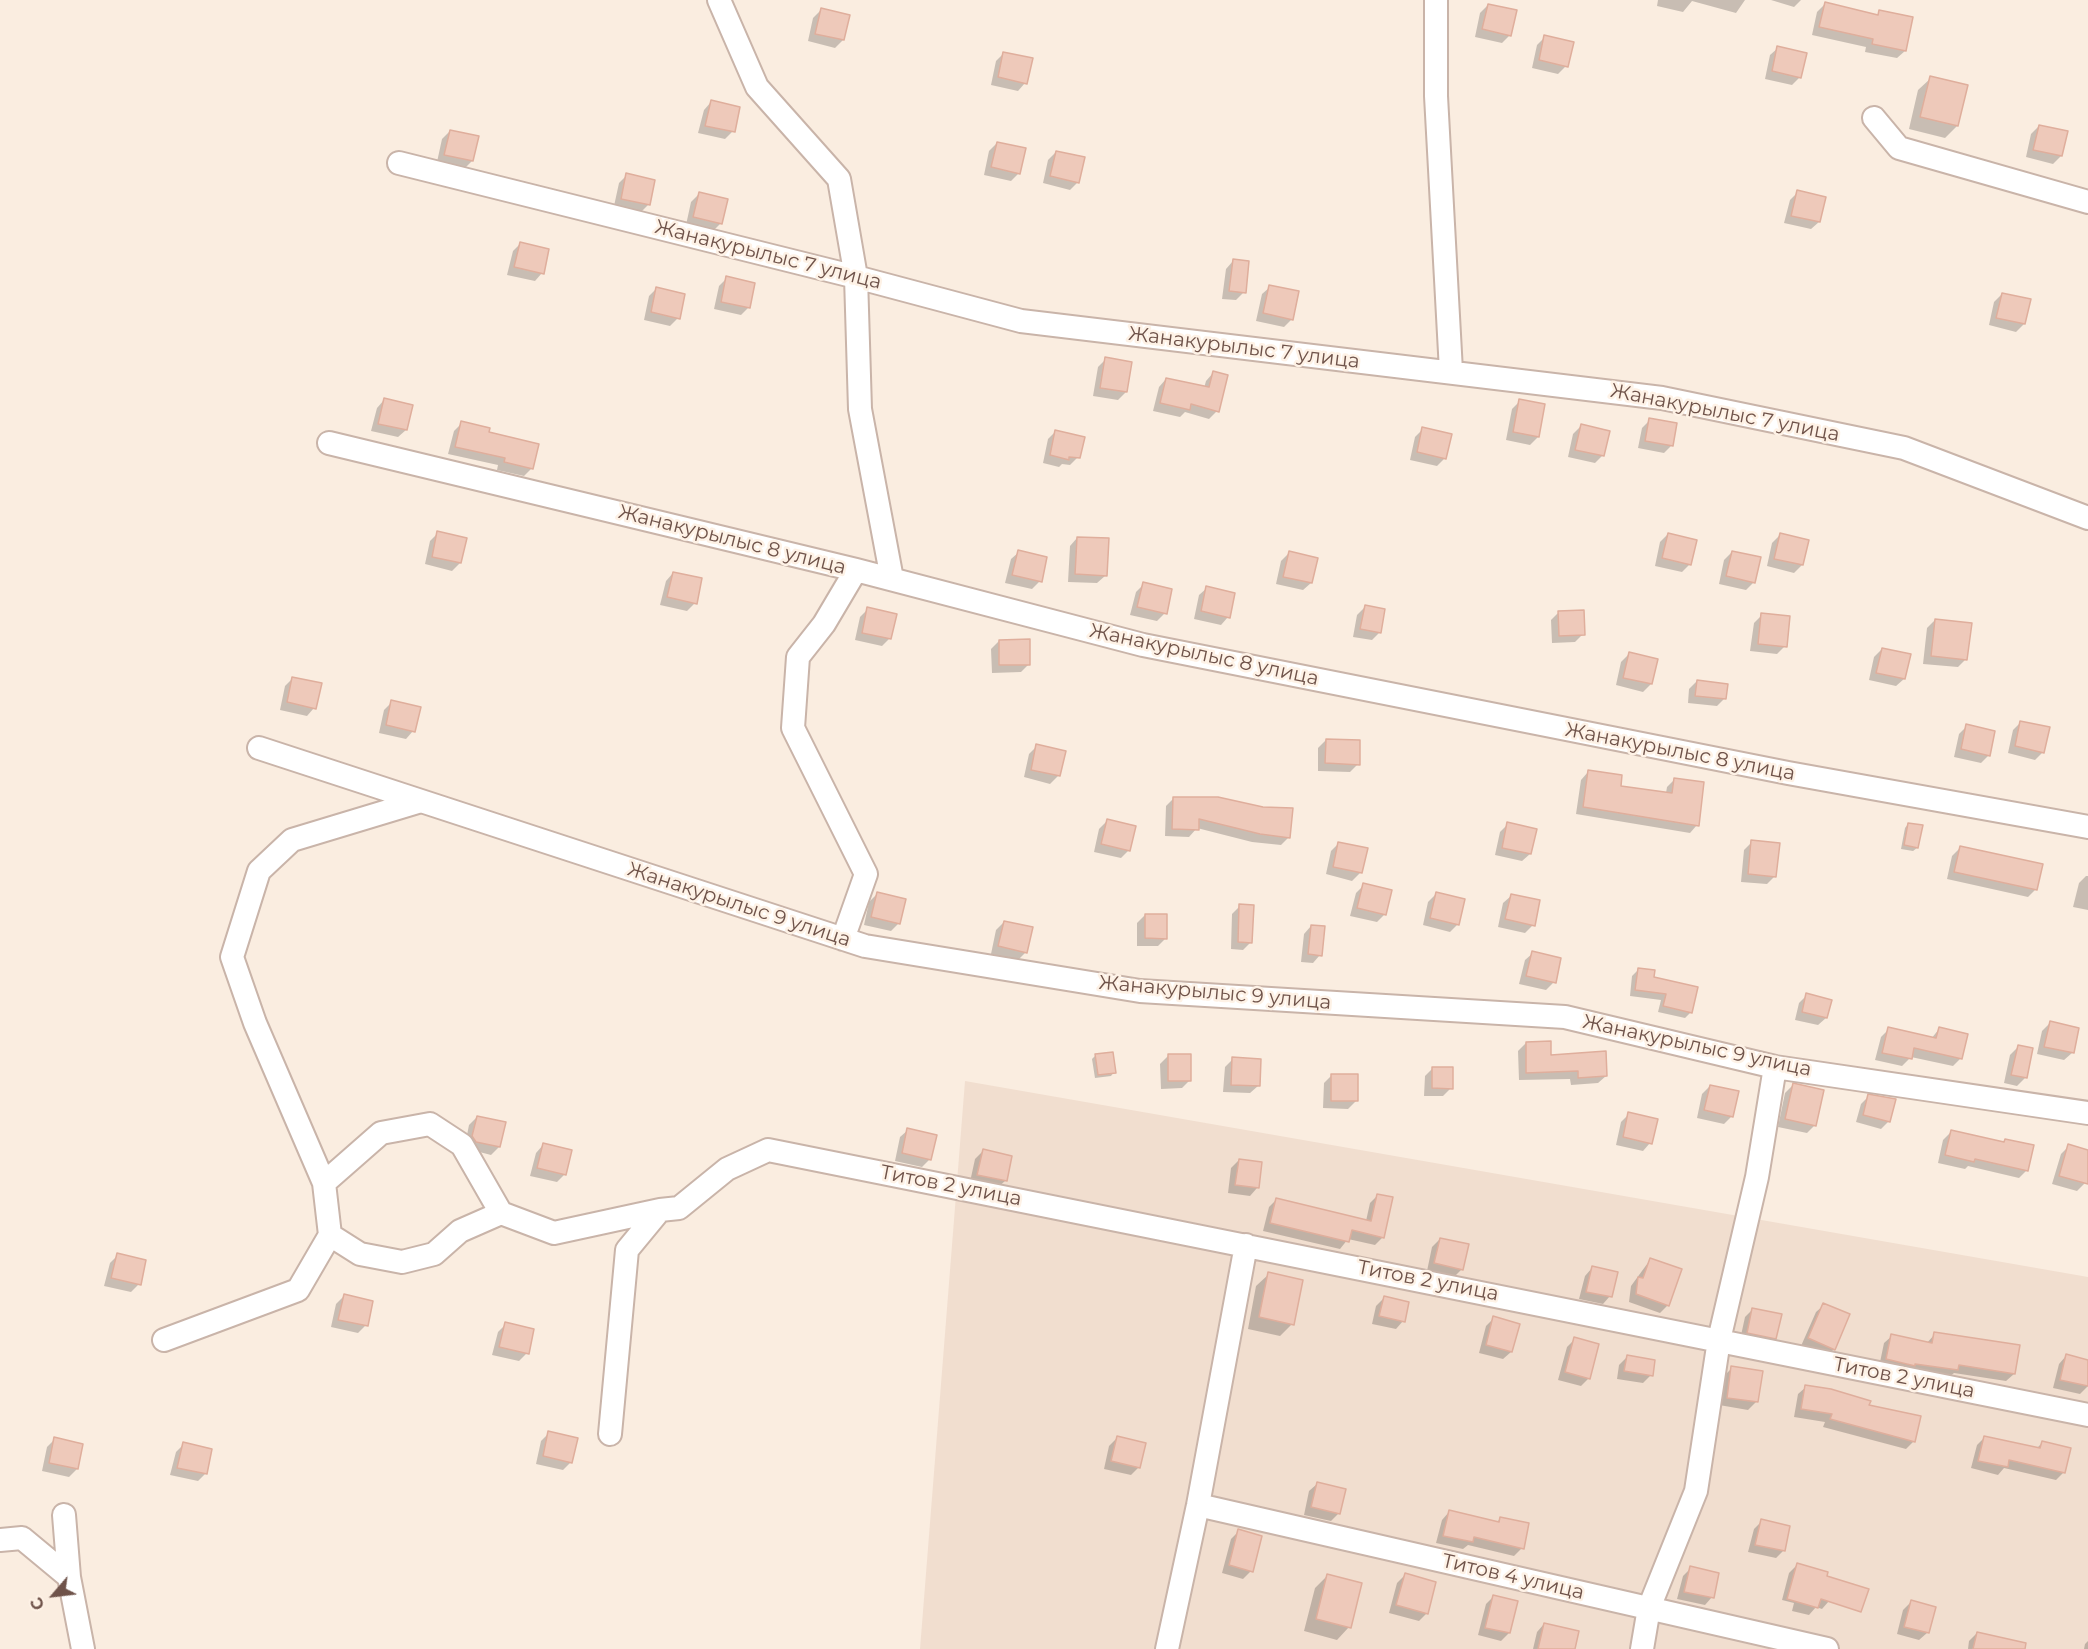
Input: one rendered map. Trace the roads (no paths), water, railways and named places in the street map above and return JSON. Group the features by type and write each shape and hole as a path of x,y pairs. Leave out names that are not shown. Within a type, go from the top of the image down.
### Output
{"street":[{"path":"719,0 757,87 839,179 856,277 860,409 892,579"},
{"path":"1436,0 1436,96 1451,371"},
{"path":"1874,118 1899,148 2088,202"},
{"name":"Жанакурылыс 7 улица","path":"399,163 856,277 1021,321 1662,398 1904,448 2088,518"},
{"name":"Жанакурылыс 8 улица","path":"329,442 856,570 1143,645 1788,774 2088,827"},
{"path":"843,939 866,874 793,728 798,657 824,624 856,570"},
{"name":"Жанакурылыс 9 улица","path":"259,747 865,946 1140,991 1565,1017 1774,1067 2088,1113"},
{"path":"164,1340 298,1290 330,1235 324,1183 255,1023 232,957 260,871 292,840 421,801"},
{"path":"1642,1649 1649,1608 1696,1491 1719,1340 1756,1177 1774,1067"},
{"path":"324,1183 381,1133 429,1124 462,1145 501,1213 554,1233 660,1210"},
{"name":"Титов 2 улица","path":"660,1210 679,1208 727,1169 768,1150 2088,1415"},
{"path":"610,1434 627,1250 660,1210"},
{"path":"330,1235 360,1254 402,1262 434,1254 460,1231 501,1213"},
{"path":"1167,1649 1198,1505 1246,1245"},
{"name":"Титов 4 улица","path":"1198,1505 1827,1649"},
{"path":"64,1515 69,1577 83,1649"},
{"path":"0,1540 22,1538 69,1577"}]}
